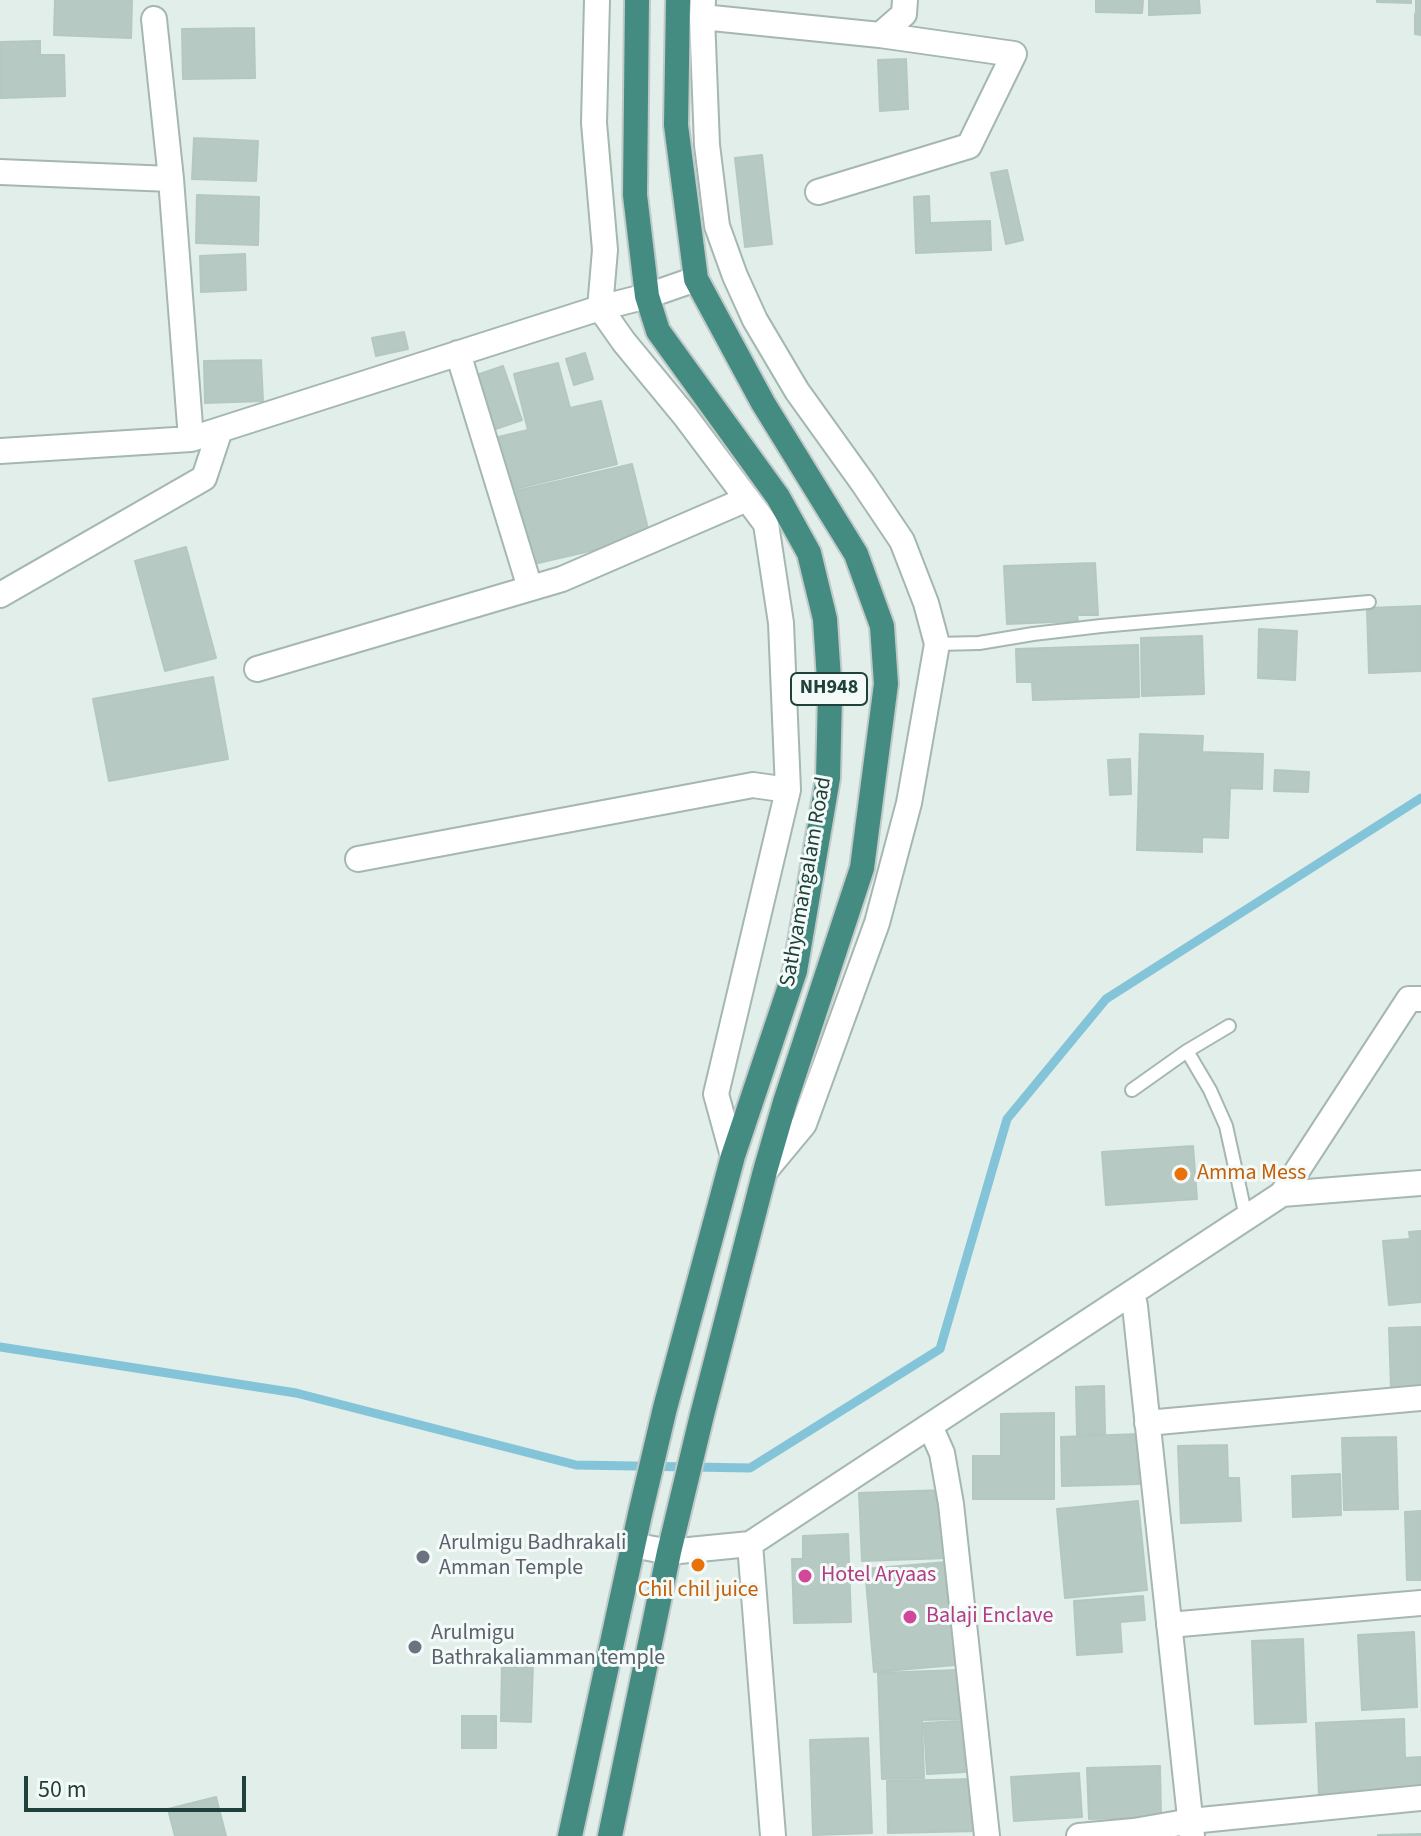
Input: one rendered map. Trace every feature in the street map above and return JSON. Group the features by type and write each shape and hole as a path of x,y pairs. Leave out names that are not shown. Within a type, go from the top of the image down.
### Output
{"highway":[{"name":"Sathyamangalam Road","path":"570,1836 665,1408 733,1156 795,971 828,778 830,695 825,619 809,553 778,497 658,331 647,296 635,195 637,0"},
{"name":"NH948","path":"610,1836 669,1552 765,1171 862,868 886,684 882,626 856,554 763,403 696,279 676,125 678,0"}],"street":[{"path":"597,0 594,123 605,250 600,308 766,524 781,623 788,790 716,1094 733,1156"},
{"path":"880,35 904,14 905,0"},
{"path":"765,1171 804,1124 877,923 909,803 937,644 926,603 902,541 797,391 755,320 735,276 717,226 709,159 703,8 1014,54 969,146 818,192"},
{"path":"154,19 171,179 191,439"},
{"path":"0,172 171,179"},
{"path":"0,451 191,439 696,279"},
{"path":"458,353 530,588"},
{"path":"0,595 204,478 220,430"},
{"path":"257,669 562,579 747,499"},
{"path":"358,859 753,785 788,790"},
{"path":"633,1545 669,1552 750,1544 1282,1194 1417,994"},
{"path":"1282,1194 1421,1183"},
{"path":"1132,1293 1191,1829"},
{"path":"1147,1423 1421,1398"},
{"path":"930,1426 942,1453 951,1504 987,1836"},
{"path":"750,1544 773,1836"},
{"path":"1169,1625 1421,1603"},
{"path":"1079,1836 1191,1829 1421,1798"}],"lane":[{"path":"937,644 979,643 1101,626 1369,602"},
{"path":"1132,1090 1229,1026"},
{"path":"1187,1051 1210,1090 1226,1126 1246,1217"}],"building":[{"path":"55,0 132,0 131,38 54,35"},
{"path":"1096,0 1143,0 1142,13 1096,12"},
{"path":"1149,0 1199,0 1200,13 1149,15"},
{"path":"1411,0 1411,3 1377,2"},
{"path":"1416,0 1421,0 1421,13 1416,13"},
{"path":"1415,14 1421,14 1421,35 1415,34"},
{"path":"254,28 255,78 183,79 182,29"},
{"path":"40,41 40,55 64,55 65,96 0,98 0,42"},
{"path":"906,59 908,109 880,111 878,60"},
{"path":"194,138 258,141 256,181 192,179"},
{"path":"762,155 772,244 745,247 735,158"},
{"path":"1007,170 1023,240 1006,244 991,173"},
{"path":"197,195 259,197 258,245 196,243"},
{"path":"929,196 930,223 990,221 991,250 916,253 914,197"},
{"path":"245,254 246,290 201,292 200,256"},
{"path":"404,332 408,349 376,356 372,338"},
{"path":"585,353 593,379 574,385 566,359"},
{"path":"261,360 263,401 205,403 204,361"},
{"path":"558,363 570,408 601,401 617,464 507,491 494,438 528,430 514,374"},
{"path":"503,366 522,420 487,432 468,378"},
{"path":"632,464 650,537 534,564 516,491"},
{"path":"186,547 216,658 165,671 135,561"},
{"path":"1095,563 1098,615 1077,615 1078,621 1007,624 1004,566"},
{"path":"1421,606 1421,671 1369,673 1367,608"},
{"path":"1259,629 1297,631 1295,680 1258,678"},
{"path":"1202,636 1204,694 1142,696 1141,638"},
{"path":"1138,645 1139,697 1033,700 1032,682 1017,682 1016,649"},
{"path":"213,677 228,759 109,781 93,699"},
{"path":"1140,734 1203,736 1202,752 1263,754 1262,789 1230,788 1228,838 1202,837 1202,852 1137,850"},
{"path":"1130,759 1131,794 1110,795 1108,760"},
{"path":"1275,770 1309,772 1308,792 1274,791"},
{"path":"1193,1146 1197,1199 1106,1205 1102,1152"},
{"path":"1421,1231 1421,1302 1389,1305 1383,1241 1410,1239 1409,1232"},
{"path":"1421,1327 1421,1388 1391,1389 1389,1328"},
{"path":"1104,1386 1105,1434 1077,1435 1076,1387"},
{"path":"1054,1413 1054,1499 973,1499 973,1456 1001,1456 1001,1414"},
{"path":"1138,1434 1139,1484 1062,1486 1061,1437"},
{"path":"1396,1437 1398,1509 1344,1510 1342,1438"},
{"path":"1227,1445 1228,1478 1239,1478 1241,1521 1181,1523 1178,1446"},
{"path":"1340,1474 1341,1515 1293,1517 1292,1476"},
{"path":"945,1490 948,1558 862,1561 859,1493"},
{"path":"1138,1501 1147,1590 1065,1598 1057,1509"},
{"path":"1421,1511 1421,1580 1407,1580 1405,1512"},
{"path":"848,1534 851,1622 794,1623 792,1559 803,1559 803,1536"},
{"name":"Balaji Enclave","path":"947,1562 955,1665 874,1672 865,1569"},
{"path":"1143,1596 1145,1620 1120,1622 1122,1652 1077,1655 1074,1601"},
{"path":"1414,1632 1417,1707 1362,1710 1358,1635"},
{"path":"1303,1639 1306,1722 1255,1724 1252,1641"},
{"path":"502,1663 533,1664 531,1722 501,1721"},
{"path":"959,1670 961,1719 922,1720 924,1778 882,1779 878,1673"},
{"path":"462,1716 496,1716 496,1748 462,1748"},
{"path":"1404,1719 1405,1758 1421,1757 1421,1791 1319,1796 1316,1723"},
{"path":"962,1721 965,1772 927,1774 924,1723"},
{"path":"868,1738 872,1833 813,1835 810,1740"},
{"path":"1160,1766 1161,1817 1089,1819 1087,1768"},
{"path":"1079,1773 1082,1817 1014,1821 1011,1777"},
{"path":"977,1779 978,1831 888,1833 887,1781"},
{"path":"216,1797 226,1836 175,1836 168,1809"},
{"path":"1378,1835 1421,1836 1378,1836"}],"waterway":[{"path":"0,1347 296,1393 576,1465 750,1468 940,1349 1007,1119 1106,999 1421,798"}],"place":[{"name":"Amma Mess","path":"1181,1174"},
{"name":"Arulmigu Badhrakali Amman Temple","path":"423,1557"},
{"name":"Chil chil juice","path":"698,1565"},
{"name":"Hotel Aryaas","path":"805,1576"},
{"name":"Balaji Enclave","path":"910,1617"},
{"name":"Arulmigu Bathrakaliamman temple","path":"415,1647"}]}
